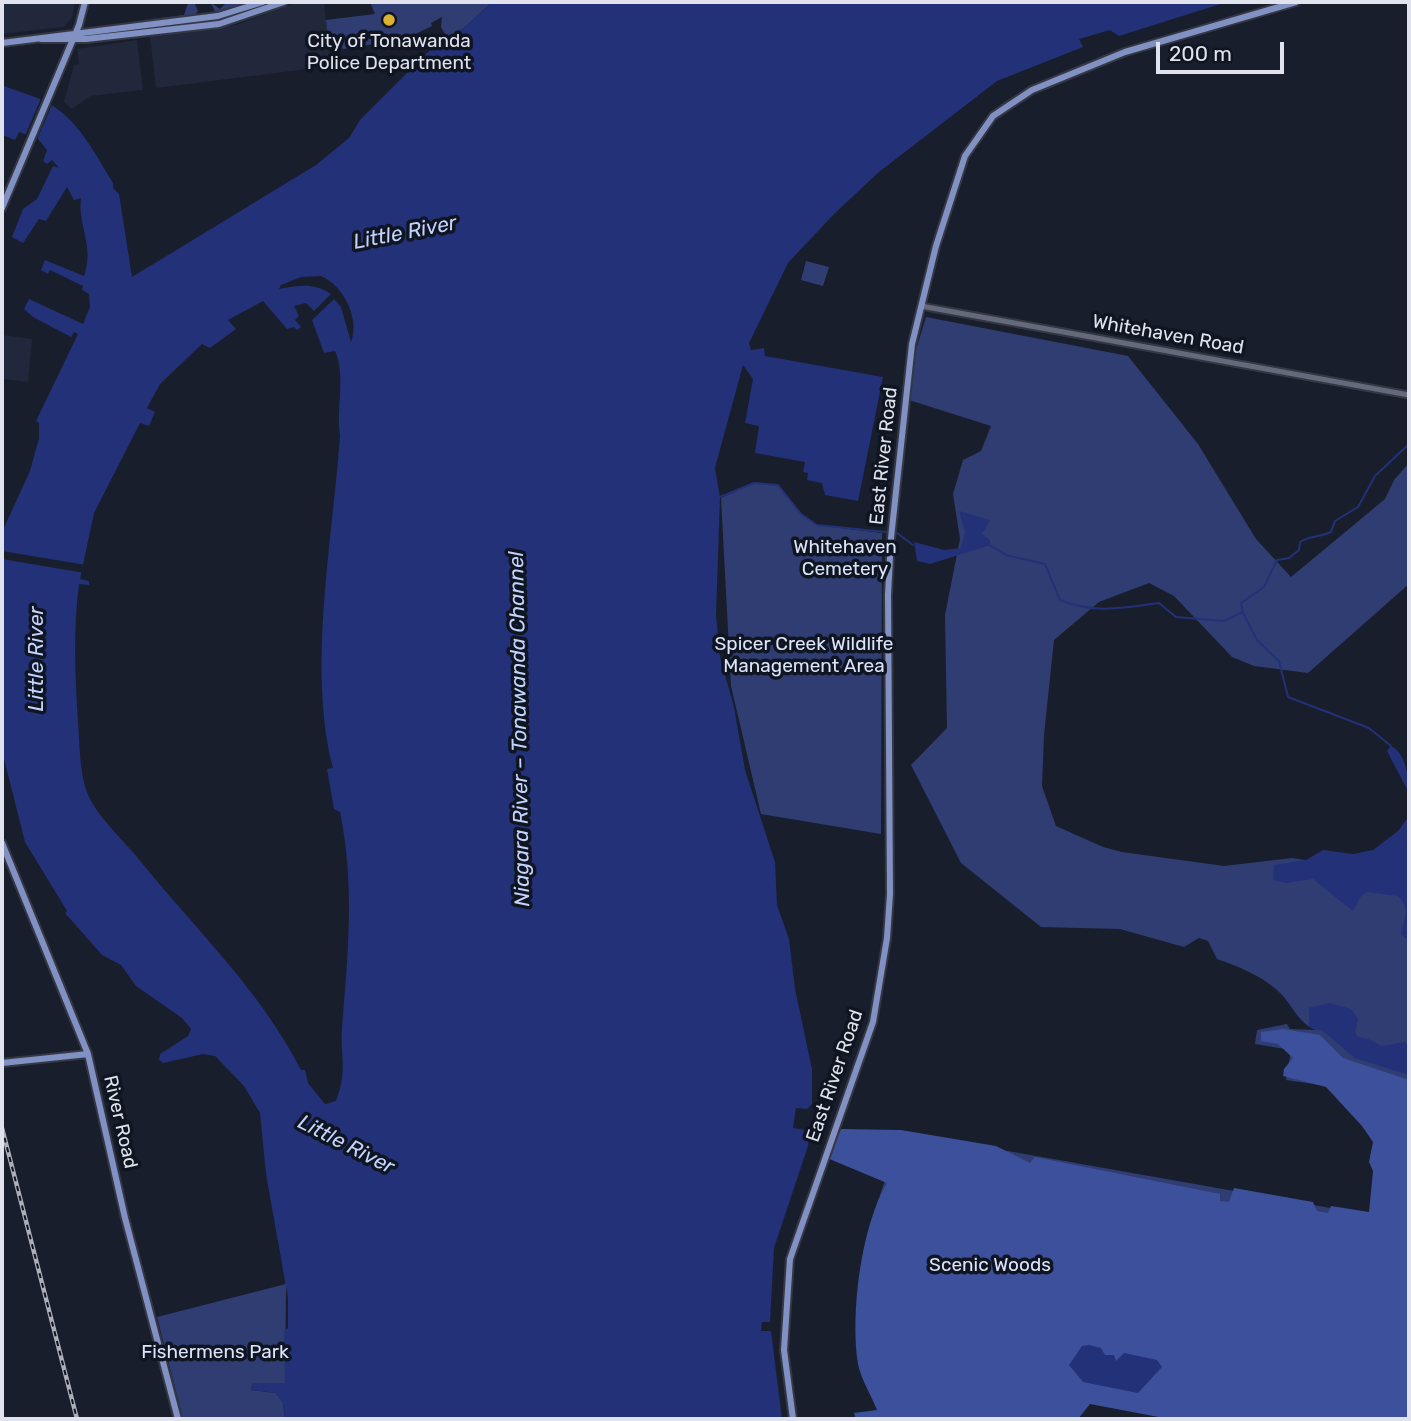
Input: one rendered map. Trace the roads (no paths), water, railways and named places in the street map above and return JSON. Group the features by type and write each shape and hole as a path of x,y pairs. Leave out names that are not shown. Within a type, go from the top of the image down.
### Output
{"main road":[{"path":"2,208 75,36 85,2"},
{"path":"75,36 218,16 263,2"},
{"path":"2,43 219,24 284,2"},
{"name":"East River Road","path":"793,1419 784,1350 790,1259 873,1022 888,928 889,568 908,368 921,306 965,156 981,130 1000,110 1032,90 1125,52 1296,2"},
{"name":"River Road","path":"2,843 88,1055 125,1218 178,1419"},
{"path":"2,1063 88,1055"}],"street":[{"name":"Whitehaven Road","path":"921,306 1409,395"}],"water":[{"path":"492,2 1227,2 1119,36 1110,30 1079,39 1083,47 997,81 879,172 834,214 788,263 749,343 751,350 764,348 765,356 883,377 858,501 825,495 822,483 807,480 808,473 803,472 805,462 755,453 759,426 745,423 753,379 743,365 715,468 720,497 716,615 720,657 734,707 745,770 775,862 777,905 789,939 795,989 812,1069 812,1104 807,1109 796,1108 793,1128 810,1131 808,1146 774,1248 770,1322 762,1322 761,1331 771,1331 782,1419 285,1419 283,1403 276,1393 251,1390 253,1383 285,1383 284,1330 288,1328 288,1298 266,1174 260,1113 244,1086 215,1056 203,1054 163,1063 159,1060 160,1054 188,1036 191,1029 182,1018 136,986 121,965 102,955 65,913 67,911 25,842 2,751 2,532 30,471 39,438 39,423 36,421 78,334 74,332 71,337 33,317 24,309 29,299 83,324 90,307 89,294 82,290 83,286 50,270 48,274 41,270 45,260 84,276 88,255 81,217 81,198 74,200 67,187 46,221 39,219 23,243 12,237 23,209 37,199 53,166 59,168 52,160 47,164 43,161 47,150 38,139 19,132 15,140 2,135 2,85 53,106 72,122 87,141 119,194 132,277 316,165 349,138 360,120 437,43 465,27","holes":["321,276 337,287 348,304 352,314 353,333 351,342 341,307 334,299 312,320 324,353 335,351 340,370 340,435 324,603 322,688 333,768 327,769 334,809 340,812 345,839 349,893 342,1080 336,1101 325,1104 308,1083 305,1070 301,1070 266,1012 246,985 92,803 81,768 75,653 79,584 89,585 89,581 80,579 94,513 140,423 149,426 155,412 147,408 160,384 202,344 210,348 236,329 228,320 263,301 287,329 294,327 297,330 301,327 295,320 299,316 294,306 306,303 314,311 331,294 312,286 279,289 281,285 301,277"]},
{"path":"959,511 990,520 982,534 990,540 990,545 930,564 917,561 914,542 944,550 961,548 965,532"},
{"path":"1391,746 1403,760 1409,793 1387,751"},
{"path":"1409,816 1409,941 1401,934 1405,910 1398,896 1367,892 1361,896 1353,911 1313,879 1286,883 1273,880 1274,865 1306,860 1323,850 1353,854 1373,850 1398,831"},
{"path":"1329,1003 1351,1009 1358,1019 1355,1033 1358,1037 1382,1046 1405,1042 1409,1048 1409,1075 1355,1058 1324,1032 1309,1027 1309,1008"},
{"path":"1082,1346 1101,1348 1105,1355 1114,1355 1116,1361 1124,1353 1157,1360 1162,1367 1138,1393 1083,1382 1069,1365"}],"waterway":[{"path":"988,544 1006,555 1045,564 1060,600 1085,607 1109,609 1159,603 1176,617 1224,621 1243,612 1241,603 1264,587 1277,560 1289,558 1299,550 1303,540 1331,532 1335,521 1358,507 1375,476 1409,444"},
{"path":"720,497 754,483 778,485 801,514 817,525 886,532"},
{"path":"897,533 913,545"},
{"path":"1243,613 1257,640 1279,661 1288,697 1369,728 1391,746"}],"railway":[{"path":"2,1128 77,1419"}],"place":[{"name":"City of Tonawanda Police Department","path":"389,20"}],"water label":[{"name":"Little River","path":"405,233"},
{"name":"Little River","path":"37,659"},
{"name":"Niagara River – Tonawanda Channel","path":"520,729"},
{"name":"Little River","path":"346,1145"}],"park label":[{"name":"Whitehaven Cemetery","path":"845,559"},
{"name":"Spicer Creek Wildlife Management Area","path":"804,656"},
{"name":"Scenic Woods","path":"990,1266"},
{"name":"Fishermens Park","path":"215,1353"}]}
